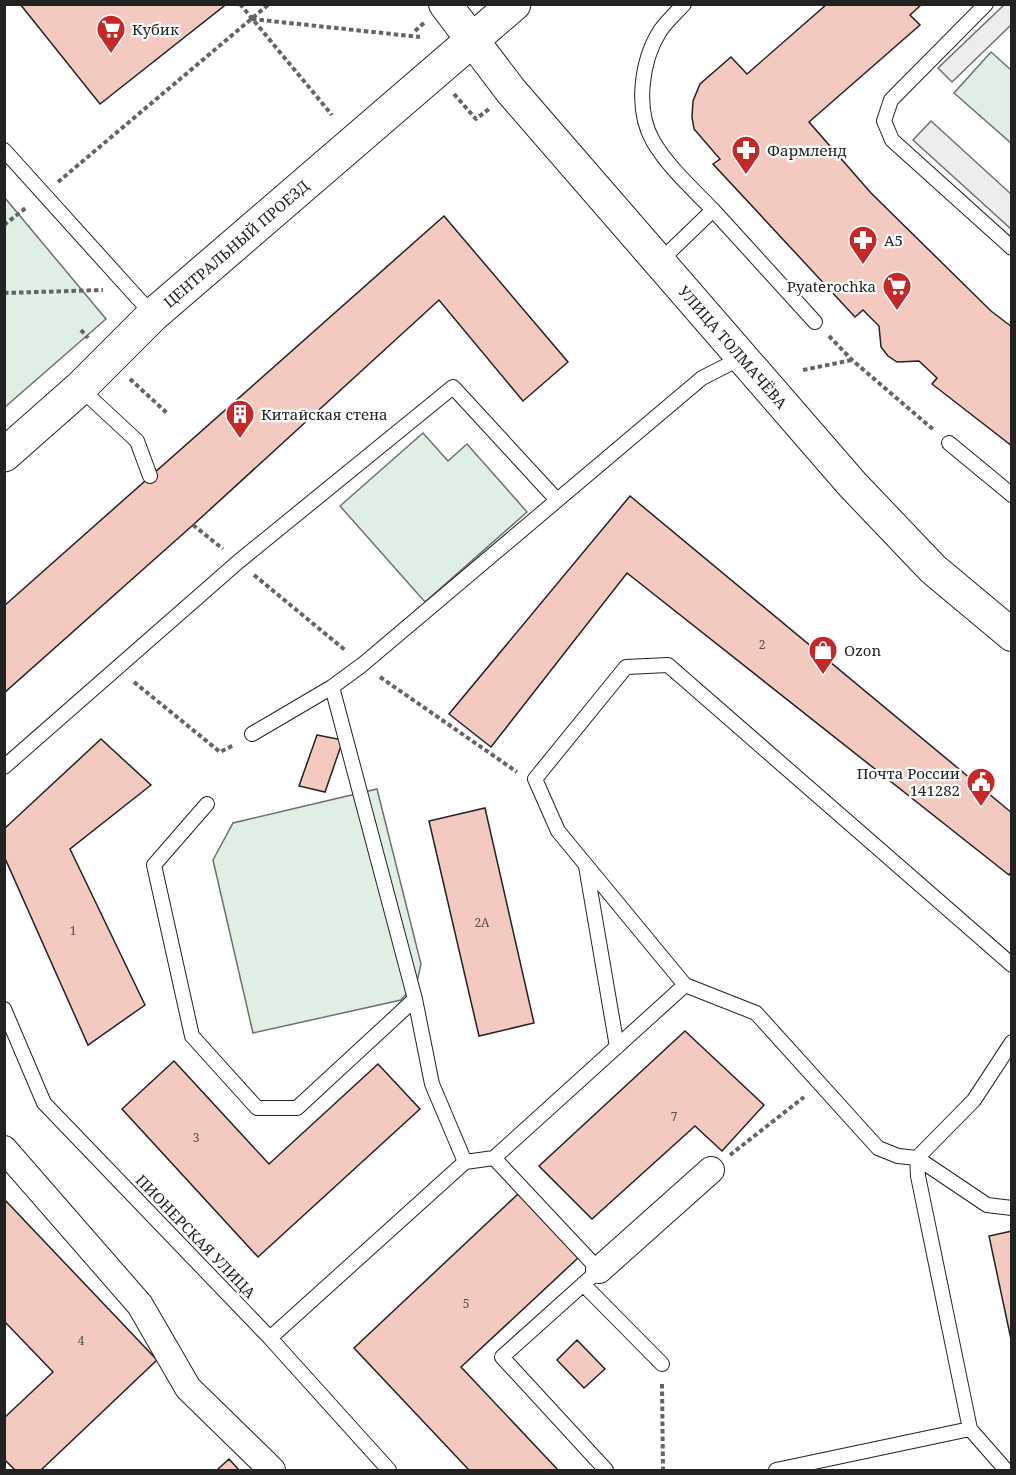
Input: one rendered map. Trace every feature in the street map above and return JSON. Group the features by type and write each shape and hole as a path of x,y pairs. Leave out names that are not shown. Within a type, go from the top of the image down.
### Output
{"main road":[{"name":"ЦЕНТРАЛЬНЫЙ ПРОЕЗД","path":"4,455 80,388 153,315 514,4"}],"street":[{"name":"УЛИЦА ТОЛМАЧЁВА","path":"445,4 518,98 852,484 933,569 1011,635"},
{"path":"4,1149 140,1305 188,1388 272,1470"},
{"path":"591,1277 711,1170"}],"lane":[{"path":"986,4 891,100 884,121 892,140 1011,248"},
{"path":"683,5 660,31 648,57 643,88 644,122 666,160 815,322"},
{"path":"4,150 127,289 153,315"},
{"path":"659,262 713,210"},
{"path":"252,734 332,687 362,664 702,378 743,357"},
{"path":"6,766 238,562 453,387 556,500"},
{"path":"80,388 137,441 150,476"},
{"path":"949,443 1011,495"},
{"path":"1011,965 668,665 626,667 535,779 558,831 685,985 756,1013 878,1148 898,1156 917,1158 987,1205 1011,1208"},
{"path":"332,687 416,999 432,1084 465,1162"},
{"path":"207,804 154,865 192,1036 257,1108 297,1108 416,999"},
{"path":"585,864 616,1047"},
{"path":"270,1338 465,1162 494,1158 685,985"},
{"name":"ПИОНЕРСКАЯ УЛИЦА","path":"4,1010 44,1103 270,1338 389,1470"},
{"path":"1006,1470 970,1429 918,1176 917,1158 974,1100 1011,1042"},
{"path":"494,1158 662,1364"},
{"path":"591,1277 502,1357 606,1470"},
{"path":"776,1470 970,1429"}],"path":[{"path":"240,4 332,115"},
{"path":"4,225 269,4"},
{"path":"252,19 420,37"},
{"path":"4,294 127,289"},
{"path":"815,322 852,360 949,443"},
{"path":"802,370 852,360"},
{"path":"117,668 220,752 252,734"},
{"path":"711,1170 820,1084"},
{"path":"662,1364 663,1470"}],"green space":[{"path":"991,52 1011,70 1011,143 954,93"},
{"path":"5,198 106,319 4,407"},
{"path":"423,433 448,461 467,444 527,512 425,602 340,506"},
{"path":"377,789 421,964 417,982 401,1000 253,1033 213,860 233,823"}],"shaded area":[{"path":"1004,5 1011,5 1011,25 952,82 938,68"},
{"path":"931,121 1011,194 1011,229 913,140"}],"building":[{"name":"Кубик","path":"20,4 223,4 224,6 100,104"},
{"path":"827,4 922,4 910,15 920,25 809,122 871,193 991,311 1012,327 1012,446 932,384 937,378 919,361 897,362 888,356 881,347 879,326 863,310 855,317 713,164 720,159 694,129 693,101 700,84 731,57 747,74"},
{"name":"Китайская стена","path":"444,216 568,362 523,401 439,300 193,525 4,693 4,606"},
{"path":"630,496 1012,813 1012,871 1009,875 627,573 491,747 449,714"},
{"path":"317,735 343,740 325,792 299,786"},
{"path":"101,739 151,785 70,849 145,1005 88,1045 4,856 4,829"},
{"path":"485,808 534,1023 479,1036 429,821"},
{"path":"685,1031 764,1105 722,1151 695,1126 592,1219 539,1166"},
{"path":"174,1061 269,1164 378,1064 420,1109 258,1257 122,1109"},
{"path":"518,1194 578,1258 461,1367 558,1470 469,1470 354,1348"},
{"path":"4,1199 157,1360 41,1470 15,1470 4,1459 4,1418 53,1372 4,1321"},
{"path":"1012,1231 1012,1344 989,1236"},
{"path":"577,1340 605,1369 584,1388 557,1360"},
{"path":"229,1459 239,1470 217,1470"}],"place":[{"name":"Кубик","path":"111,54"},
{"name":"Фармленд","path":"746,176"},
{"name":"А5","path":"863,266"},
{"name":"Pyaterochka","path":"897,312"},
{"name":"Китайская стена","path":"240,440"},
{"name":"Ozon","path":"823,676"},
{"name":"Почта России 141282","path":"981,808"}]}
